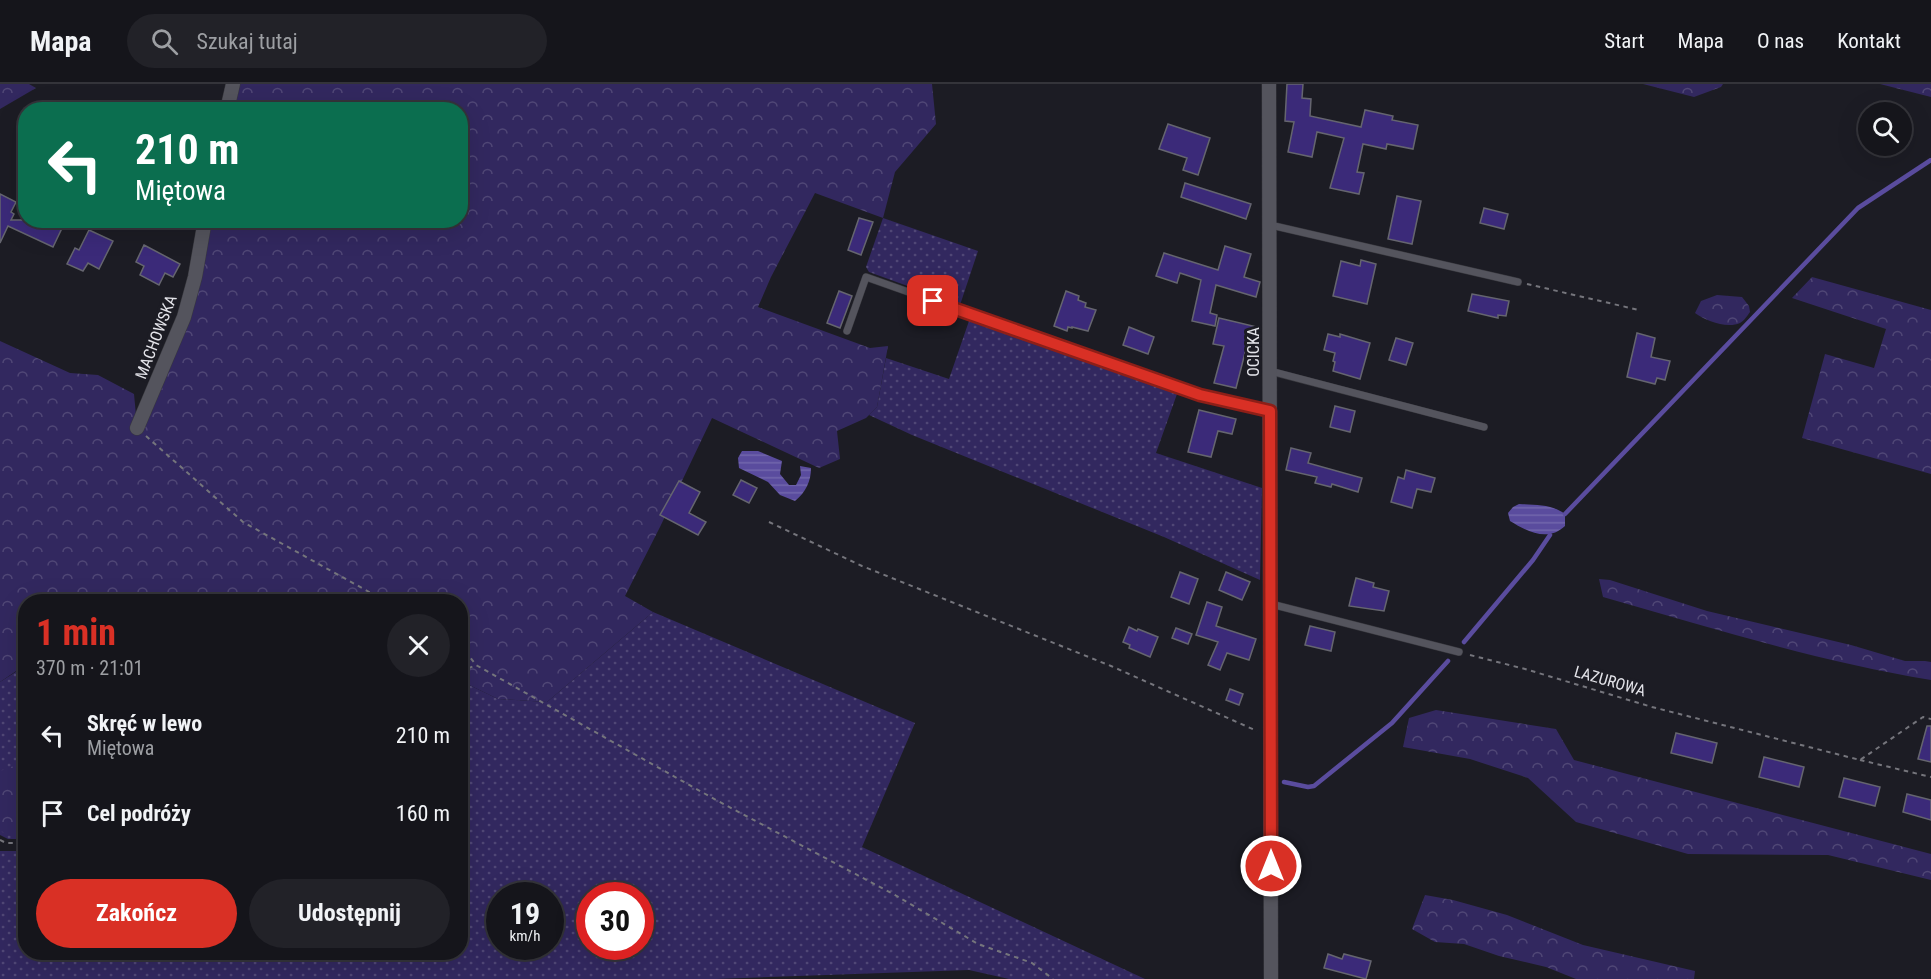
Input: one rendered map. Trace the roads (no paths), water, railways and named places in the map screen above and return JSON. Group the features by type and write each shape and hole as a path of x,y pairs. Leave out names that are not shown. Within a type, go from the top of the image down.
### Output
{"street":[{"path":"229,102 233,84"},
{"name":"OCICKA","path":"1269,84 1271,979"},
{"name":"MACHOWSKA","path":"137,428 184,318 195,277 204,228"}],"lane":[{"path":"1270,225 1518,282"},
{"path":"847,332 866,277 1200,395 1270,411"},
{"path":"1270,371 1484,427"},
{"path":"1271,604 1459,652"}],"waterway":[{"path":"1565,514 1858,208 1931,160"},
{"path":"1464,642 1533,560 1550,535"},
{"path":"1284,782 1314,786 1392,723 1448,661"}]}
